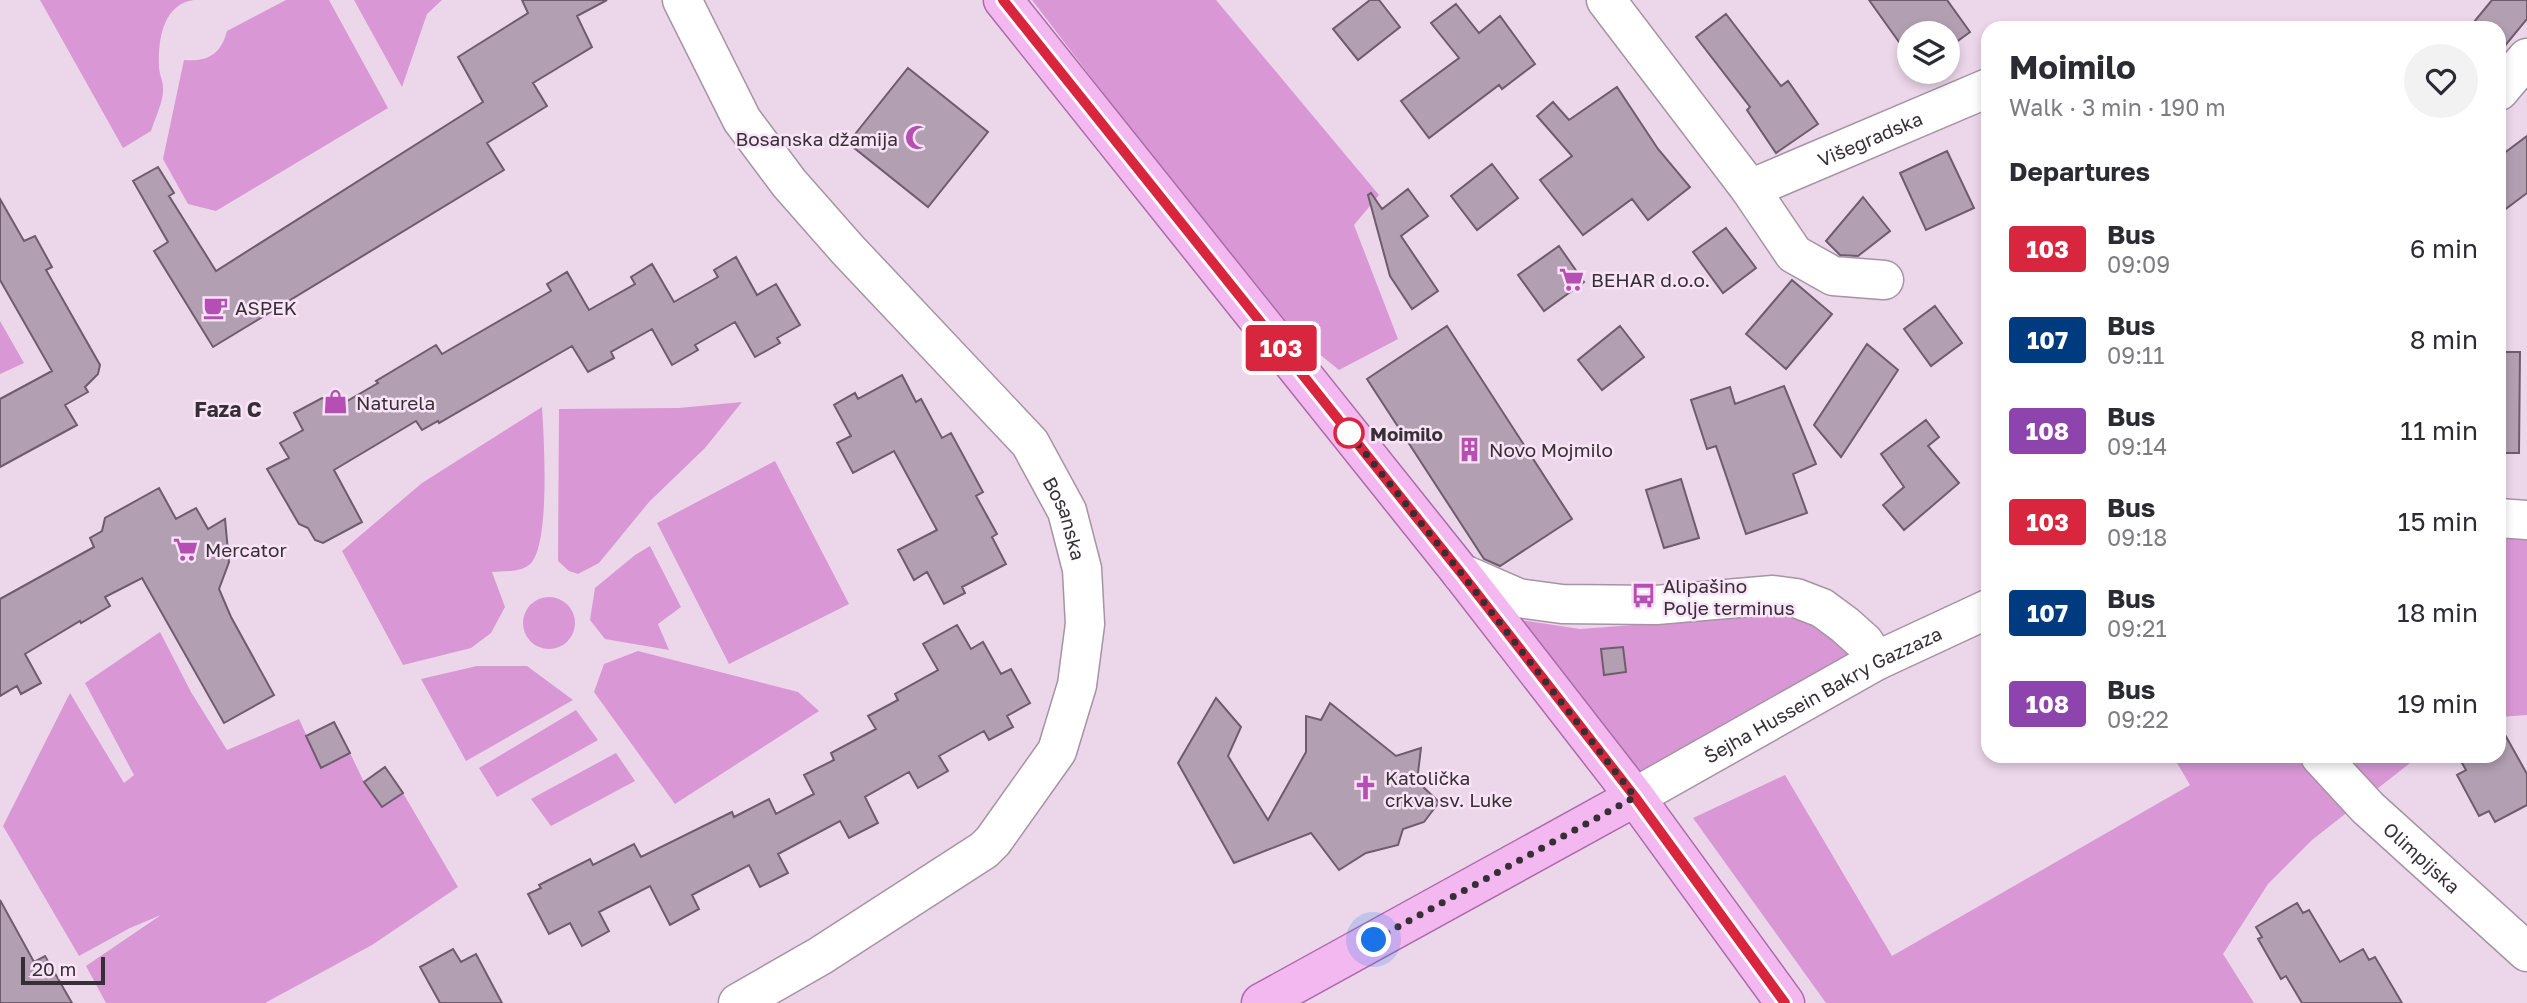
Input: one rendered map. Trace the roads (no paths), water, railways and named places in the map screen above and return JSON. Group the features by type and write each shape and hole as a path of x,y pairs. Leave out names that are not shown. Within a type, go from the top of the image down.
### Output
{"main road":[{"path":"1003,0 1461,573 1647,790 1784,1003"},
{"path":"1261,1003 1647,790"}],"street":[{"name":"Bosanska","path":"682,0 742,120 789,183 848,250 1030,443 1067,512 1082,569 1085,624 1077,685 1057,751 993,841 984,850 836,946 738,1003"},
{"path":"1606,0 1750,189 1794,254 1833,276 1884,280"},
{"path":"2506,83 2527,58"},
{"name":"Višegradska","path":"1750,189 1981,91"},
{"path":"2506,518 2527,520"},
{"path":"1461,573 1518,598 1562,604 1656,605 1773,596 1796,598 1822,608 1845,625 1864,642 1877,661"},
{"name":"Šejha Hussein Bakry Gazzaza","path":"1647,790 1877,661 1981,612"},
{"name":"Olimpijska","path":"2326,763 2368,808 2527,952"}],"place":[{"name":"Bosanska džamija","path":"918,138"},
{"name":"BEHAR d.o.o.","path":"1571,279"},
{"name":"ASPEK","path":"215,307"},
{"name":"Naturela","path":"336,402"},
{"name":"Moimilo","path":"1349,433"},
{"name":"Novo Mojmilo","path":"1469,449"},
{"name":"Mercator","path":"185,549"},
{"name":"Alipašino Polje terminus","path":"1643,596"},
{"name":"Katolička crkva sv. Luke","path":"1365,788"}],"district":[{"name":"Faza C","path":"228,409"}]}
